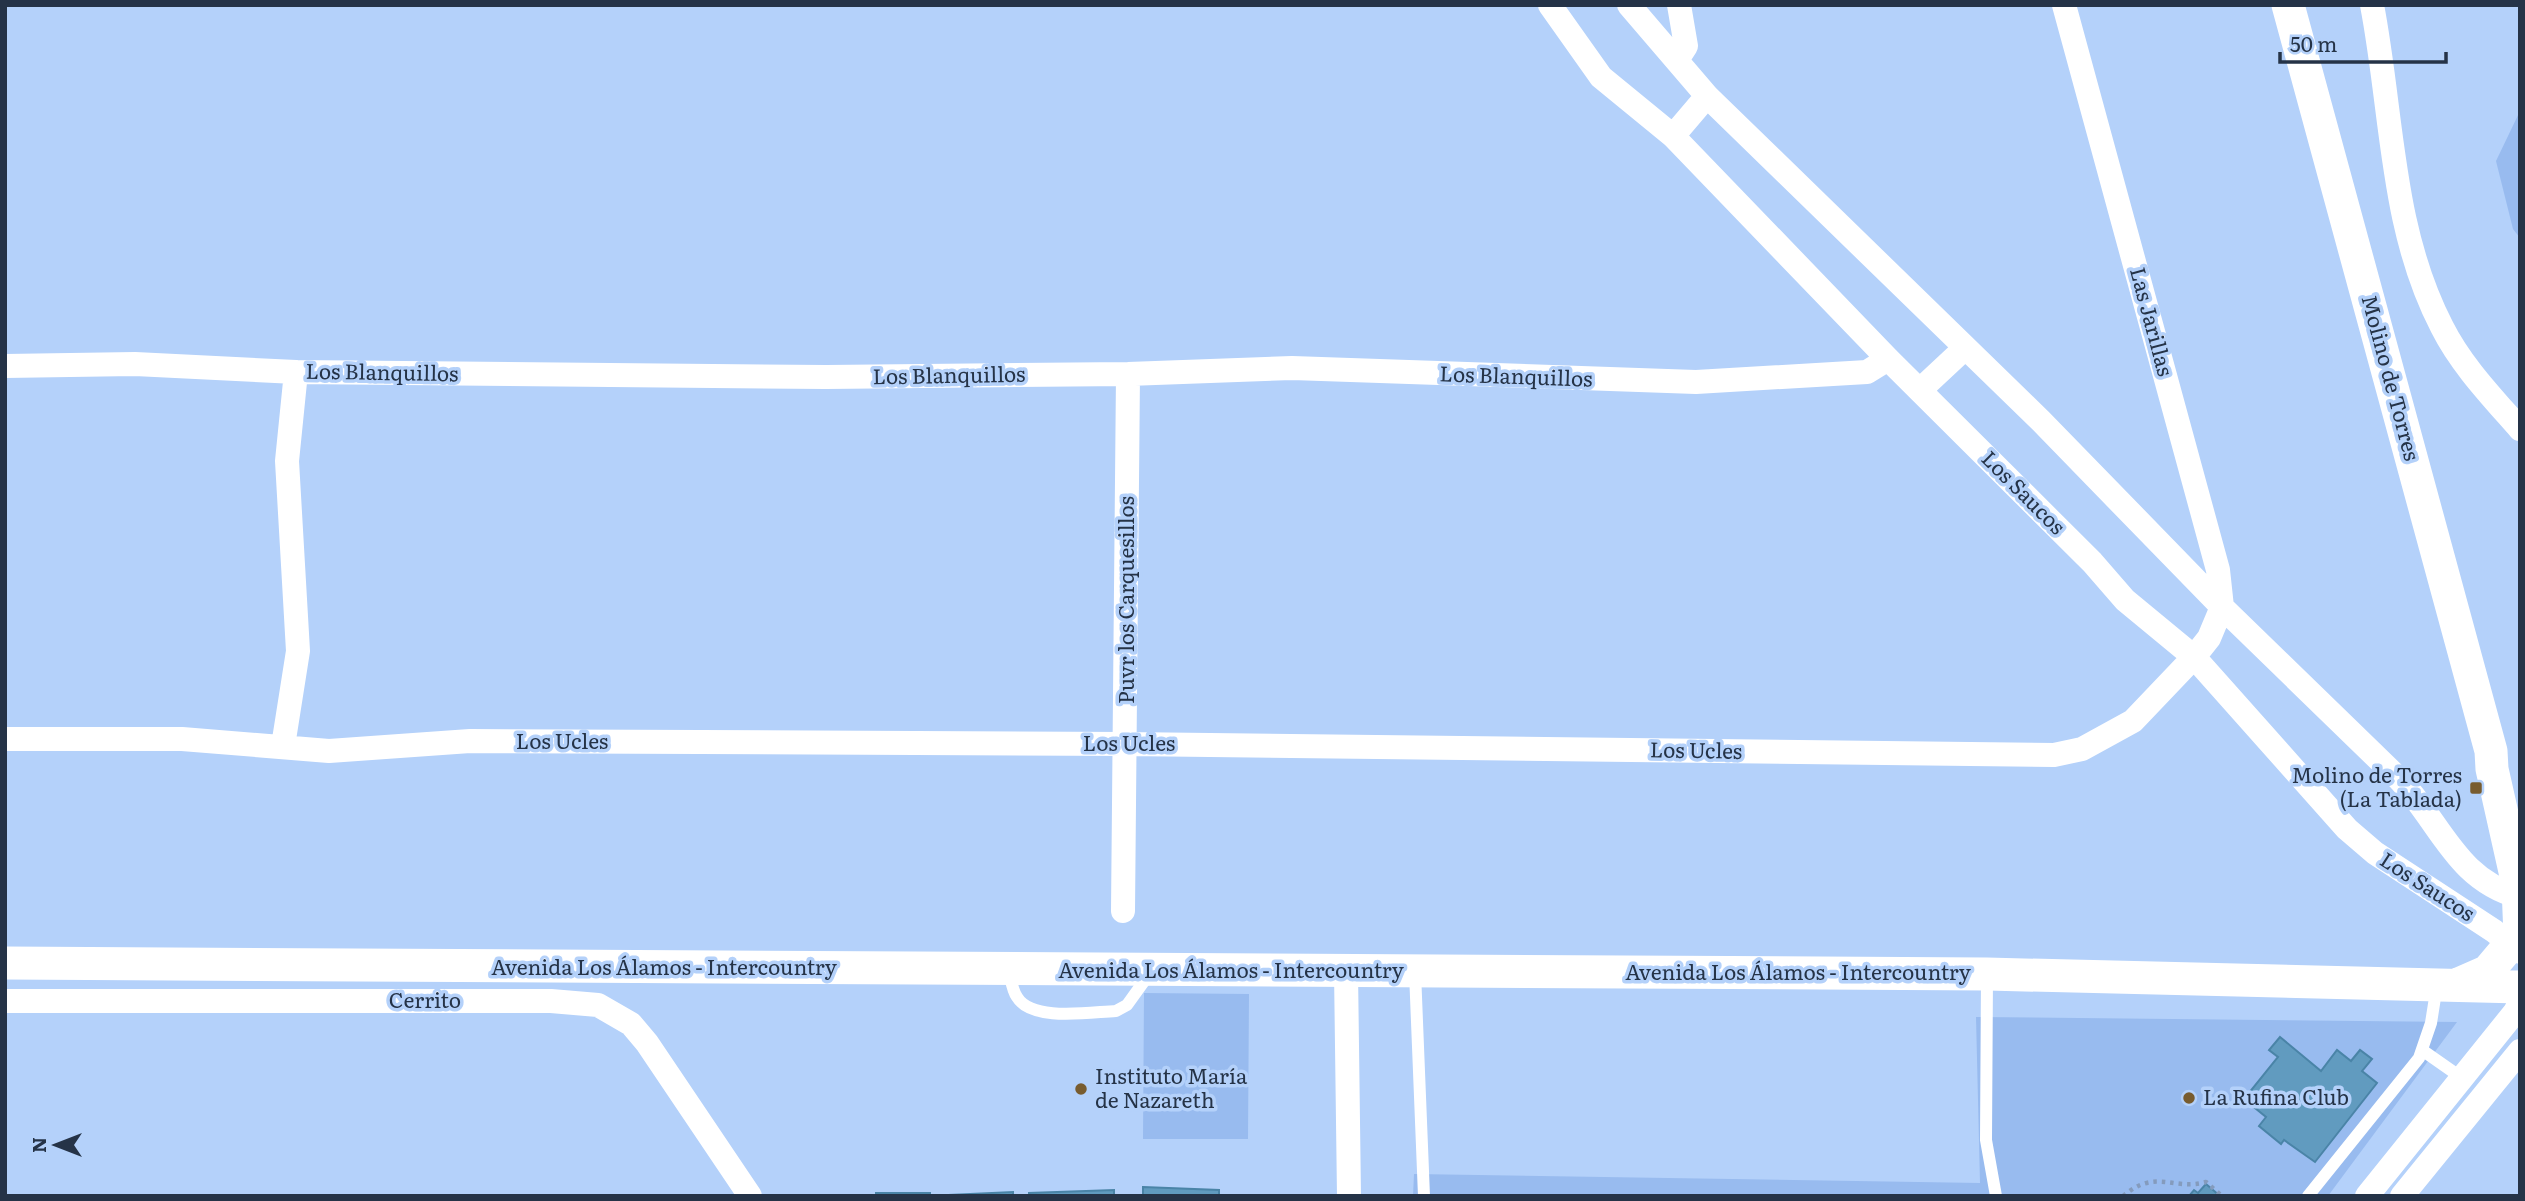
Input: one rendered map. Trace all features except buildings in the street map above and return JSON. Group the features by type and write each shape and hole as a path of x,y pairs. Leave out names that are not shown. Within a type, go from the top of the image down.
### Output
{"main road":[{"name":"Molino de Torres","path":"2288,5 2491,751 2492,769 2510,838 2519,897 2518,940"},
{"name":"Molino de Torres","path":"2491,751 2501,765 2520,812"},
{"path":"2446,985 2488,971 2518,940"},
{"name":"Avenida Los Álamos - Intercountry","path":"5,963 1987,974 2520,987"}],"street":[{"name":"Los Saucos","path":"1550,5 1601,77 1673,136 1888,359 2092,562 2125,600 2202,648 2347,829 2427,890 2518,940"},
{"name":"Los Saucos","path":"1629,5 1707,96 2040,421 2222,607 2416,797 2458,859 2481,881 2519,897"},
{"path":"1677,60 1686,46 1679,5"},
{"name":"Las Jarillas","path":"2064,5 2218,570 2222,607 2202,648"},
{"path":"2372,5 2399,202 2420,280 2455,350 2520,429"},
{"path":"1673,136 1707,96"},
{"path":"1920,390 1965,348"},
{"name":"Los Blanquillos","path":"5,366 135,364 296,372 812,377 1128,374 1292,368 1696,382 1867,372 1888,359"},
{"path":"283,746 298,650 287,472 296,372"},
{"name":"Puvr los Carquesillos","path":"1123,911 1128,374"},
{"name":"Los Ucles","path":"5,738 182,738 356,751 470,741 1126,744 2054,755 2081,749 2133,721 2202,648"},
{"path":"1346,971 1349,1196"},
{"name":"Cerrito","path":"5,1001 538,1001 598,1005 618,1013 647,1043 750,1196"},
{"path":"2367,1196 2515,1012 2520,1002"},
{"path":"2402,1196 2520,1051"}],"lane":[{"path":"1415,971 1424,1196"},
{"path":"1987,974 1986,1140 1996,1196"},
{"path":"2308,1196 2419,1058 2446,985"},
{"path":"2422,1050 2462,1078"}],"path":[{"path":"2123,1196 2155,1180 2198,1185 2206,1182 2222,1196"}],"shaded area":[{"path":"2520,111 2520,238 2513,229 2496,161"},
{"path":"1144,993 1249,994 1248,1139 1143,1139"},
{"name":"La Rufina Club","path":"1976,1017 2457,1022 2328,1196 1413,1196 1414,1174 1980,1183"}],"place":[{"name":"Molino de Torres (La Tablada)","path":"2476,788"},
{"name":"Instituto María de Nazareth","path":"1081,1089"},
{"name":"La Rufina Club","path":"2189,1098"}]}
